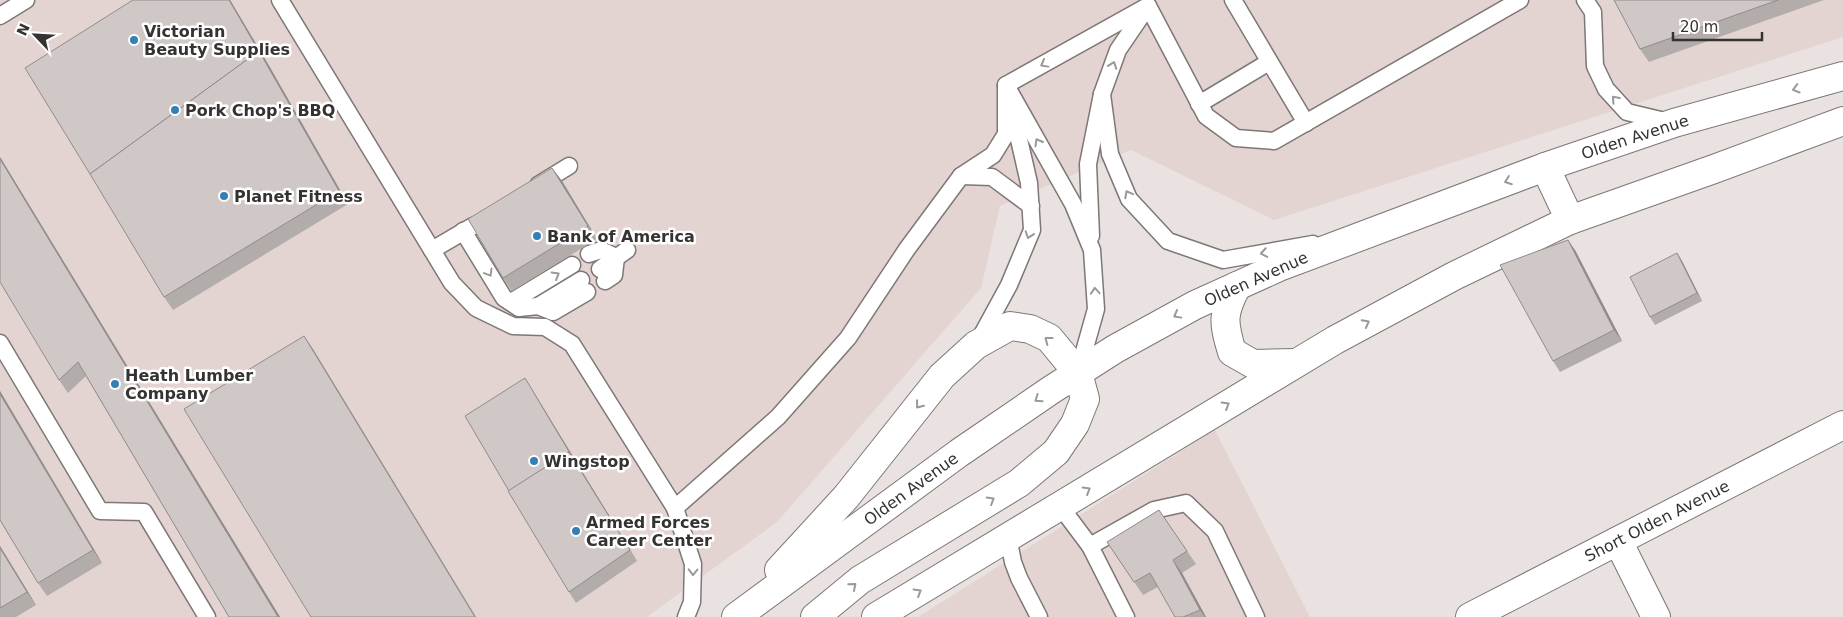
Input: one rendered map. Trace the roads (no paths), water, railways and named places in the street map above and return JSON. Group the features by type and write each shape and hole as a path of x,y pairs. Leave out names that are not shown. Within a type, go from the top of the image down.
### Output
{"main road":[{"name":"Olden Avenue","path":"736,617 959,453 1078,373 1195,305 1279,267 1546,167 1674,123 1843,76"},
{"path":"876,617 1334,340 1454,276 1570,220 1843,122"},
{"path":"1546,167 1570,220"},
{"path":"1237,286 1226,307 1225,328 1232,352 1253,364 1297,362"},
{"path":"736,617 846,497 942,376 976,345 1010,326 1030,329 1049,338 1078,373 1085,399 1075,424 1056,452 1019,483 860,580 815,617"},
{"name":"Short Olden Avenue","path":"1470,617 1843,425"},
{"path":"1618,541 1656,617"}],"lane":[{"path":"0,16 26,0"},
{"path":"280,0 452,283 476,308 513,326 545,327 572,344 675,508 693,564 692,602 686,617"},
{"path":"1232,0 1306,123"},
{"path":"1148,6 1206,116 1236,138 1274,141 1520,0"},
{"path":"1585,0 1593,12 1594,66 1606,89 1627,112 1674,123"},
{"path":"1006,85 1148,6"},
{"path":"1078,373 1096,309 1088,164 1102,94 1118,50 1148,6"},
{"path":"1199,104 1269,62"},
{"path":"675,508 778,417 848,338 907,250 961,176 994,155 1006,134 1006,85"},
{"path":"976,345 1008,286 1032,230 1030,183 1006,85"},
{"path":"1006,85 1073,204 1092,250"},
{"path":"1102,94 1110,154 1129,198 1168,241 1223,260 1364,235"},
{"path":"526,192 569,166"},
{"path":"961,176 992,177 1031,206"},
{"path":"432,250 487,217"},
{"path":"463,231 504,298 519,308 538,306 584,286"},
{"path":"590,254 601,250 621,254 603,275"},
{"path":"511,302 572,265"},
{"path":"0,343 100,511 144,512 207,617"},
{"path":"1090,546 1154,510 1186,503 1215,531 1256,617"},
{"path":"1060,506 1090,546 1126,617"},
{"path":"1008,537 1013,562 1019,578 1039,617"}],"place":[{"name":"Victorian Beauty Supplies","path":"134,40"},
{"name":"Pork Chop's BBQ","path":"175,110"},
{"name":"Planet Fitness","path":"224,196"},
{"name":"Bank of America","path":"537,236"},
{"name":"Heath Lumber Company","path":"115,384"},
{"name":"Wingstop","path":"534,461"},
{"name":"Armed Forces Career Center","path":"576,531"}]}
